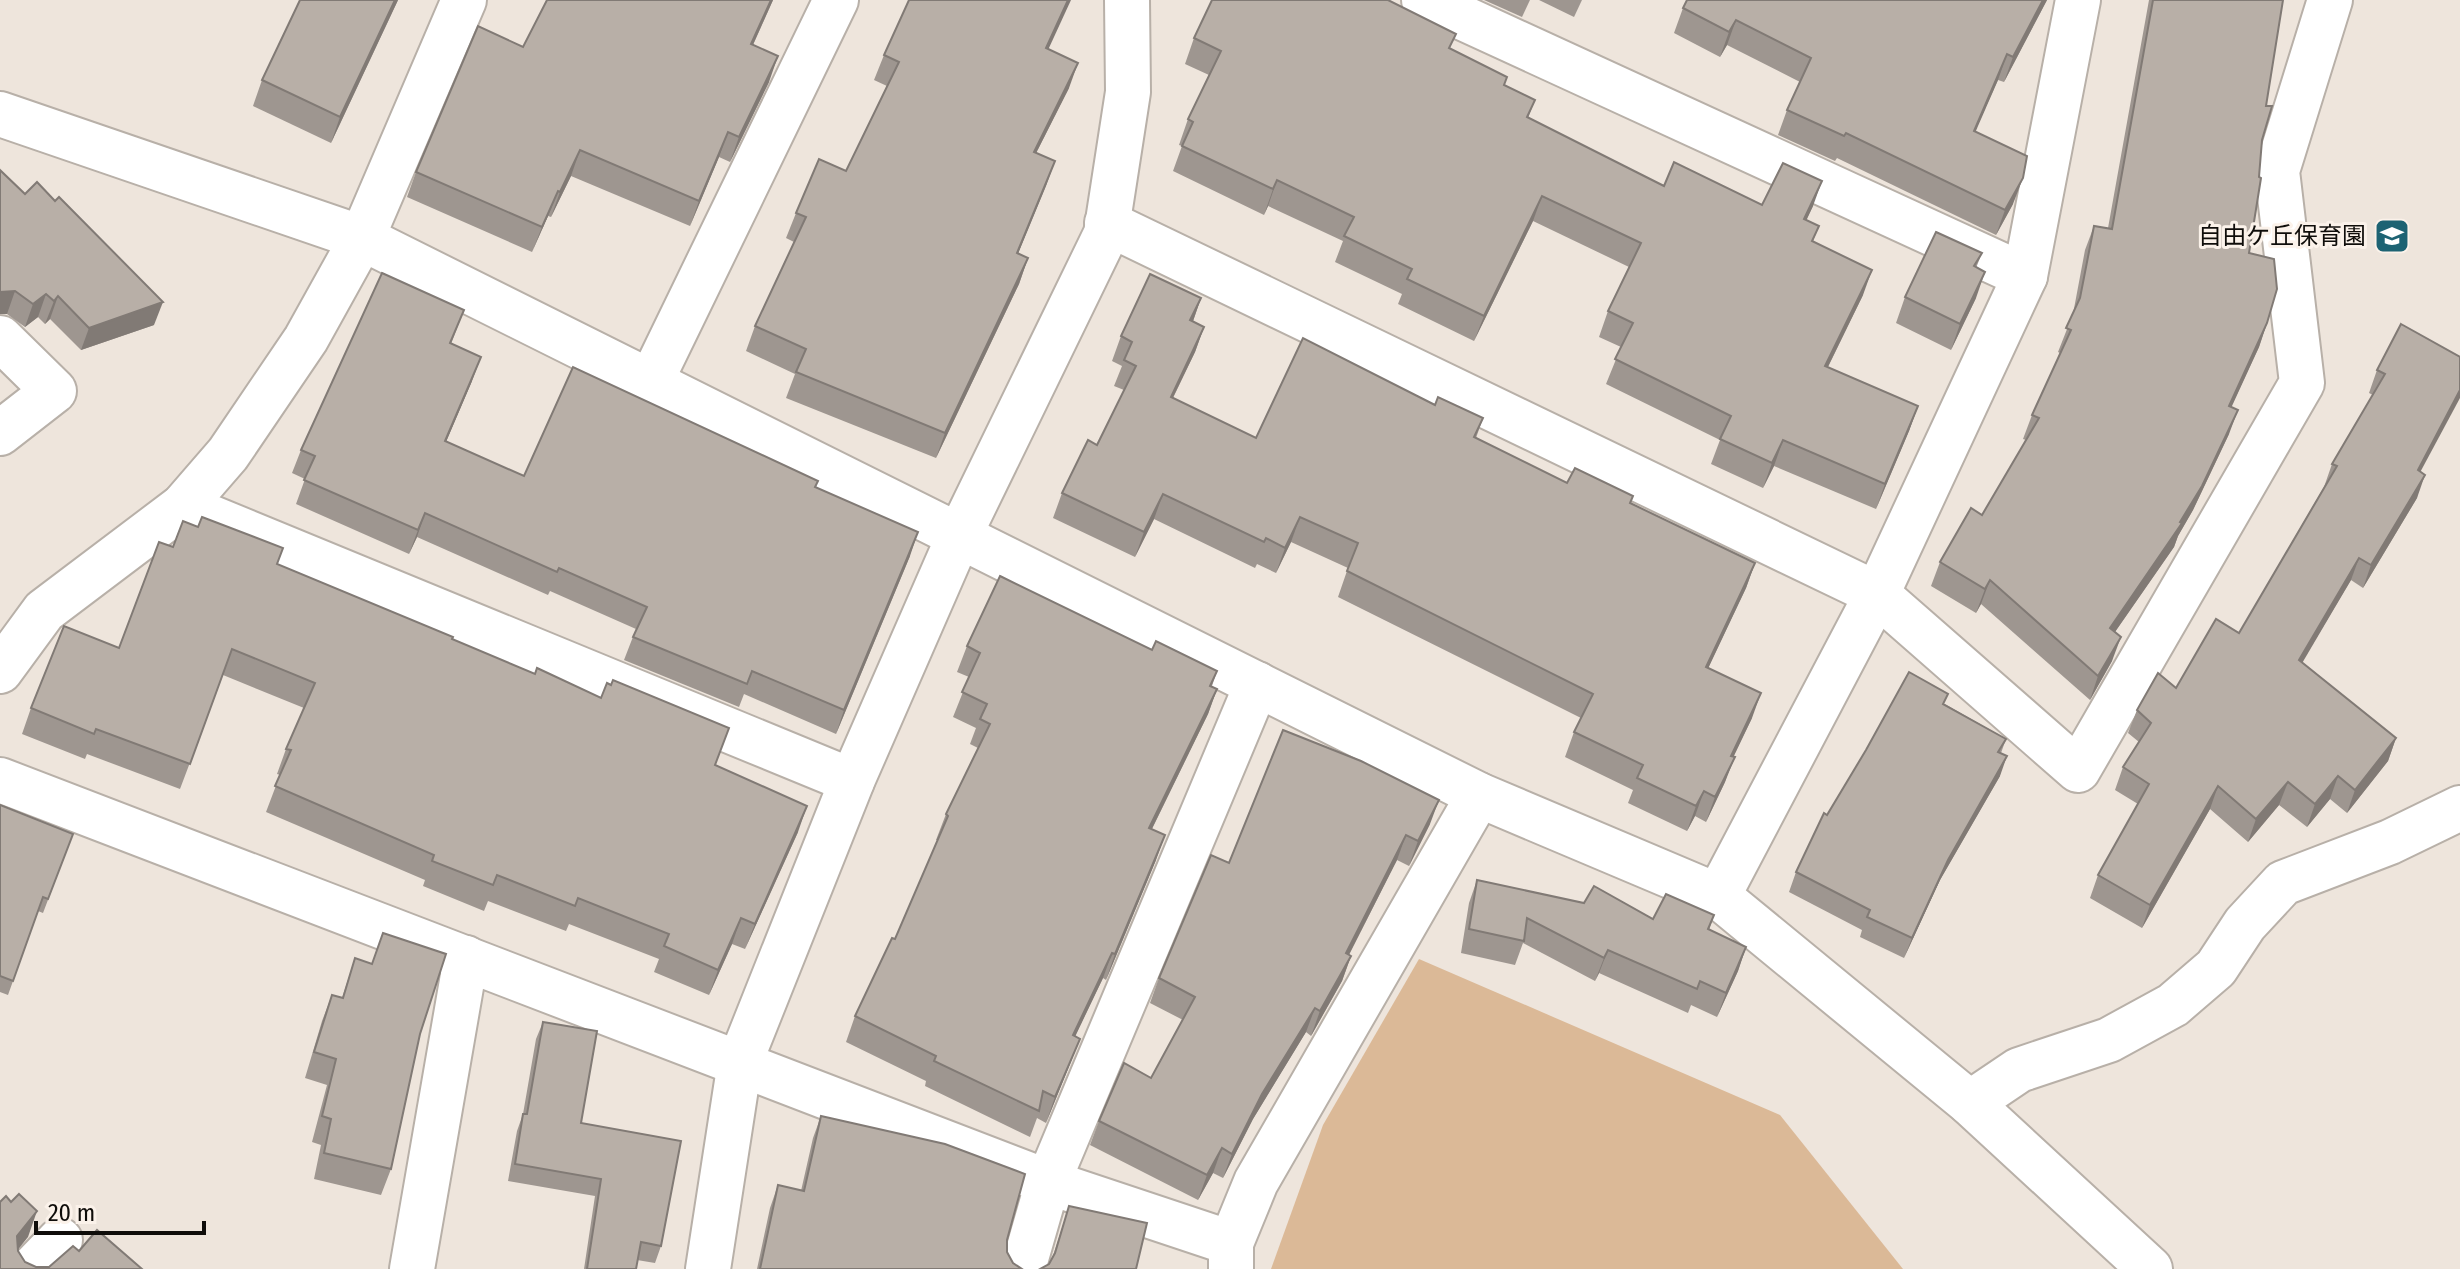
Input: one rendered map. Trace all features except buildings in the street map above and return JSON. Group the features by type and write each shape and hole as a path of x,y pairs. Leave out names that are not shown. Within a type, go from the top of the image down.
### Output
{"street":[{"path":"0,671 44,611 183,506 228,454 306,339 362,238 464,0"},
{"path":"651,381 836,0"},
{"path":"708,1269 740,1062 852,781 959,536 1106,234 1128,92 1127,0"},
{"path":"1424,0 2025,276"},
{"path":"1718,896 1877,594 2025,276 2078,0"},
{"path":"1107,223 1877,594 2078,770 2302,383 2277,171 2330,0"},
{"path":"0,114 362,238 1479,795 1718,896 1970,1103 2150,1269"},
{"path":"0,338 54,391 0,433"},
{"path":"183,506 852,781"},
{"path":"1023,1269 1048,1182 1257,684"},
{"path":"0,780 740,1062 1231,1256 1256,1182 1479,795"},
{"path":"1970,1103 2019,1070 2109,1040 2173,1005 2216,968 2245,924 2283,883 2390,842 2460,808"},
{"path":"412,1269 466,958"}],"shaded area":[{"path":"1419,959 1780,1115 1903,1269 1271,1269 1323,1125"}],"place":[{"name":"自由ケ丘保育園","path":"2392,236"}]}
